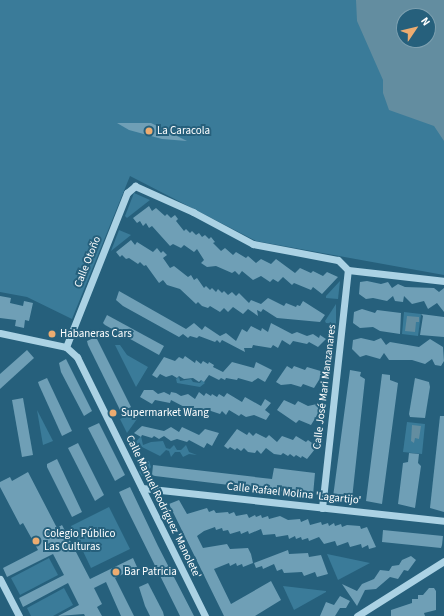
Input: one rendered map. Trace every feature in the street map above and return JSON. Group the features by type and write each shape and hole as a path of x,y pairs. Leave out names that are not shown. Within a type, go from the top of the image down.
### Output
{"street":[{"name":"Calle Otoño","path":"66,347 127,193 132,186 141,187 186,208 254,244 338,260 348,270"},
{"path":"348,270 444,280"},
{"name":"Calle José Mari Manzanares","path":"322,508 348,270"},
{"path":"0,333 66,347"},
{"name":"Calle Manuel Rodríguez 'Manolete'","path":"66,347 78,357 205,616"},
{"name":"Calle Rafael Molina 'Lagartijo'","path":"142,488 444,521"},
{"path":"357,616 444,561"},
{"path":"0,579 19,616"}],"shaded area":[{"path":"0,0 444,0 444,275 256,241 130,176 72,319 27,297 0,292"},
{"path":"356,0 444,0 444,141 434,126 389,110 383,93 383,80 357,21"},
{"path":"134,193 150,200 127,218 125,216"},
{"path":"119,230 131,235 111,251"},
{"path":"340,281 338,299 326,298 326,296"},
{"path":"336,304 336,324 326,323 325,321"},
{"path":"404,312 421,314 418,336 402,334"},
{"path":"407,316 419,317 419,322 416,322 415,332 405,331"},
{"path":"115,345 120,345 127,355 148,367 136,387"},
{"path":"179,377 180,381 191,379 193,382 200,383 202,380 205,383 200,387 177,383 176,379"},
{"path":"37,410 53,441 43,445"},
{"path":"134,413 137,419 127,433 120,419"},
{"path":"407,422 425,424 422,454 403,452"},
{"path":"412,425 421,426 419,439 415,438 414,443 411,441"},
{"path":"141,436 143,445 151,442 163,441 166,448 170,449 174,445 177,450 181,450 186,445 189,452 197,455 189,454 183,457 180,452 175,452 171,457 169,451 166,450 160,456 142,447 139,451 134,448 134,444"},
{"path":"142,461 149,461 151,467 146,475 142,476 139,472 141,469 137,464"},
{"path":"109,507 130,549 91,568 71,526"},
{"path":"327,554 370,563 338,580"},
{"path":"49,558 58,575 20,595 11,578"},
{"path":"283,586 326,591 326,592 294,610"},
{"path":"64,588 73,605 53,616 31,616 27,608"}],"building":[{"name":"La Caracola","path":"117,123 151,123 187,141 162,139 129,130"},
{"path":"149,206 152,211 156,208 165,216 167,214 171,218 175,215 178,219 176,221 184,231 186,229 190,233 192,231 196,235 199,233 202,237 205,235 209,239 211,237 215,242 213,243 221,251 225,248 233,255 236,252 246,258 248,256 256,263 261,259 271,264 276,259 295,273 300,268 311,273 313,271 323,276 327,272 338,277 322,294 313,287 311,290 294,283 292,285 283,277 278,282 273,279 270,282 261,276 253,280 242,271 239,275 235,271 232,273 216,266 207,267 201,263 204,260 197,249 194,252 184,245 181,248 173,244 170,246 152,226 149,228 146,223 143,226 140,221 137,223 133,218"},
{"path":"131,240 135,245 137,242 153,252 157,248 161,253 163,251 167,255 163,258 170,268 174,266 188,277 191,275 194,280 197,278 204,288 206,286 210,290 212,288 216,292 218,289 222,293 224,291 228,295 232,292 236,296 239,293 249,303 251,300 261,304 268,298 284,306 286,303 296,307 297,305 300,306 303,301 325,315 320,322 277,318 263,309 261,312 257,310 258,316 248,309 243,314 233,307 228,312 224,308 220,312 210,306 208,308 202,306 198,302 196,304 180,289 167,285 163,280 159,283 146,265 144,266 140,262 138,264 129,258 126,259 122,255 120,257 116,252"},
{"path":"367,281 381,284 388,282 392,288 398,284 405,287 434,288 439,292 444,288 444,312 437,303 428,309 424,301 412,304 404,296 403,302 395,301 393,296 387,301 373,298 366,299 359,294 360,282"},
{"path":"119,291 186,329 194,323 202,330 205,326 220,336 226,333 236,341 242,329 247,332 251,326 261,331 262,328 268,332 271,323 292,334 297,332 307,336 313,334 319,338 320,335 326,339 318,347 309,342 307,344 293,341 290,345 282,340 278,348 273,345 271,348 253,345 252,348 244,348 245,352 222,340 220,343 217,340 215,342 199,336 197,338 190,336 188,338 183,334 179,337 123,306 116,300"},
{"path":"0,296 11,298 10,303 23,306 24,301 33,303 29,321 25,320 24,328 15,326 16,320 0,318"},
{"path":"362,309 375,313 377,310 401,313 400,334 380,331 373,327 360,328 353,323 354,312"},
{"path":"421,314 444,317 444,337 420,335 423,316"},
{"path":"107,315 164,346 159,355 105,325 103,323"},
{"path":"96,337 131,407 121,412 88,345 87,341"},
{"path":"361,338 374,341 381,338 386,345 390,342 419,347 430,339 443,347 444,361 441,366 435,365 432,359 425,364 412,360 389,360 384,353 380,359 366,355 360,357 352,349 353,340"},
{"path":"27,350 34,358 0,389 0,374"},
{"path":"185,356 195,363 196,360 201,364 203,361 208,364 209,362 214,365 213,367 223,372 232,362 254,368 256,362 272,370 265,382 258,378 252,382 238,378 237,380 226,378 225,380 221,378 219,380 209,375 204,382 201,380 199,382 193,378 184,379 179,376 177,378 172,375 166,377 160,374 157,378 152,375 164,357 175,361 179,357 183,359"},
{"path":"66,359 92,411 84,416 61,372 59,363"},
{"path":"287,366 292,369 294,366 305,370 307,367 324,372 314,388 303,384 301,387 291,384 281,385 276,382"},
{"path":"350,370 361,372 360,376 365,379 352,499 349,501 333,497"},
{"path":"382,374 390,375 390,380 398,383 382,504 366,501"},
{"path":"47,378 72,431 62,436 38,382"},
{"path":"415,378 429,382 430,387 425,418 410,417 409,414"},
{"path":"144,390 153,390 158,394 164,392 170,395 171,392 181,396 188,394 195,399 199,392 204,396 206,393 217,397 219,394 224,397 227,393 242,402 245,397 261,406 265,399 271,403 265,410 270,414 266,420 254,415 246,417 241,414 239,416 229,410 226,415 222,411 220,414 208,410 207,413 194,412 171,400 170,403 155,400 152,404 140,397"},
{"path":"23,398 33,455 22,457 12,400"},
{"path":"284,400 295,405 298,401 308,406 317,404 322,407 311,425 299,420 296,423 277,410"},
{"path":"440,416 444,416 444,512 430,508"},
{"path":"99,423 125,475 115,481 88,428"},
{"path":"142,426 164,431 171,427 179,432 182,427 199,435 205,429 219,433 212,446 207,443 204,448 189,440 187,442 177,439 171,441 164,436 159,439 154,436 152,438 142,435 141,437 134,433"},
{"path":"237,429 247,435 249,432 253,436 256,433 266,438 269,435 277,442 282,436 293,440 296,436 306,442 308,440 312,443 315,440 319,444 307,459 296,455 294,457 290,454 288,456 283,453 281,455 274,454 266,448 261,454 257,450 255,453 248,452 244,448 241,451 237,448 235,450 230,447 228,449 224,446"},
{"path":"78,443 104,495 95,501 68,448"},
{"path":"409,453 419,454 418,463 421,466 415,508 398,504 403,463 408,462"},
{"path":"57,459 82,512 72,517 47,467 47,464"},
{"path":"153,465 272,479 274,468 315,473 313,495 155,476 152,475"},
{"path":"28,472 57,528 62,525 90,579 133,558 137,567 115,578 134,616 121,616 106,582 94,588 102,604 97,607 102,616 85,616 84,614 58,616 79,605 68,583 23,607 19,598 64,575 53,554 7,577 3,568 38,550 23,523 20,525 0,487 0,482 10,477 12,481"},
{"path":"130,487 194,616 180,616 119,492"},
{"path":"179,500 187,514 207,508 209,512 214,510 216,513 228,512 229,514 234,512 236,516 247,514 249,518 255,515 256,517 261,515 262,518 268,516 269,519 280,516 288,520 300,519 301,522 308,519 310,525 321,522 322,525 328,523 329,526 334,523 335,526 341,524 342,527 347,525 360,526 361,529 367,527 376,547 369,549 368,545 362,548 361,544 350,547 348,542 337,546 335,541 324,544 319,537 309,541 308,538 302,540 301,537 296,539 295,536 289,539 288,535 276,537 275,534 263,535 261,529 249,534 248,531 241,534 240,531 230,534 228,530 223,531 222,528 216,530 215,527 204,531 197,536 203,548 227,544 230,549 248,548 251,554 253,563 243,567 242,564 237,566 236,563 230,566 229,563 214,569 231,604 271,581 281,600 255,616 224,616 169,504"},
{"path":"383,530 443,536 442,545 441,548 382,542"},
{"path":"288,550 289,554 308,553 309,557 321,555 328,574 317,577 315,572 304,576 302,572 284,573 282,569 277,571 274,564 263,569 262,566 256,568 254,563"},
{"path":"411,556 416,560 408,571 404,570 398,579 390,577 376,589 365,590 357,606 342,584 357,591 362,584 374,579 380,570 389,571 392,566 399,565 402,560"},
{"path":"148,583 164,616 150,616 145,606 139,587"},
{"path":"429,588 434,588 436,591 436,610 424,613 425,616 391,616 391,610 412,603 412,599 418,599 418,595 423,595"},
{"path":"340,596 350,601 346,608 340,608 335,616 320,616 326,602 334,605"}],"place":[{"name":"La Caracola","path":"149,131"},
{"name":"Habaneras Cars","path":"52,334"},
{"name":"Supermarket Wang","path":"113,413"},
{"name":"Colegio Público Las Culturas","path":"36,541"},
{"name":"Bar Patricia","path":"116,572"}]}
